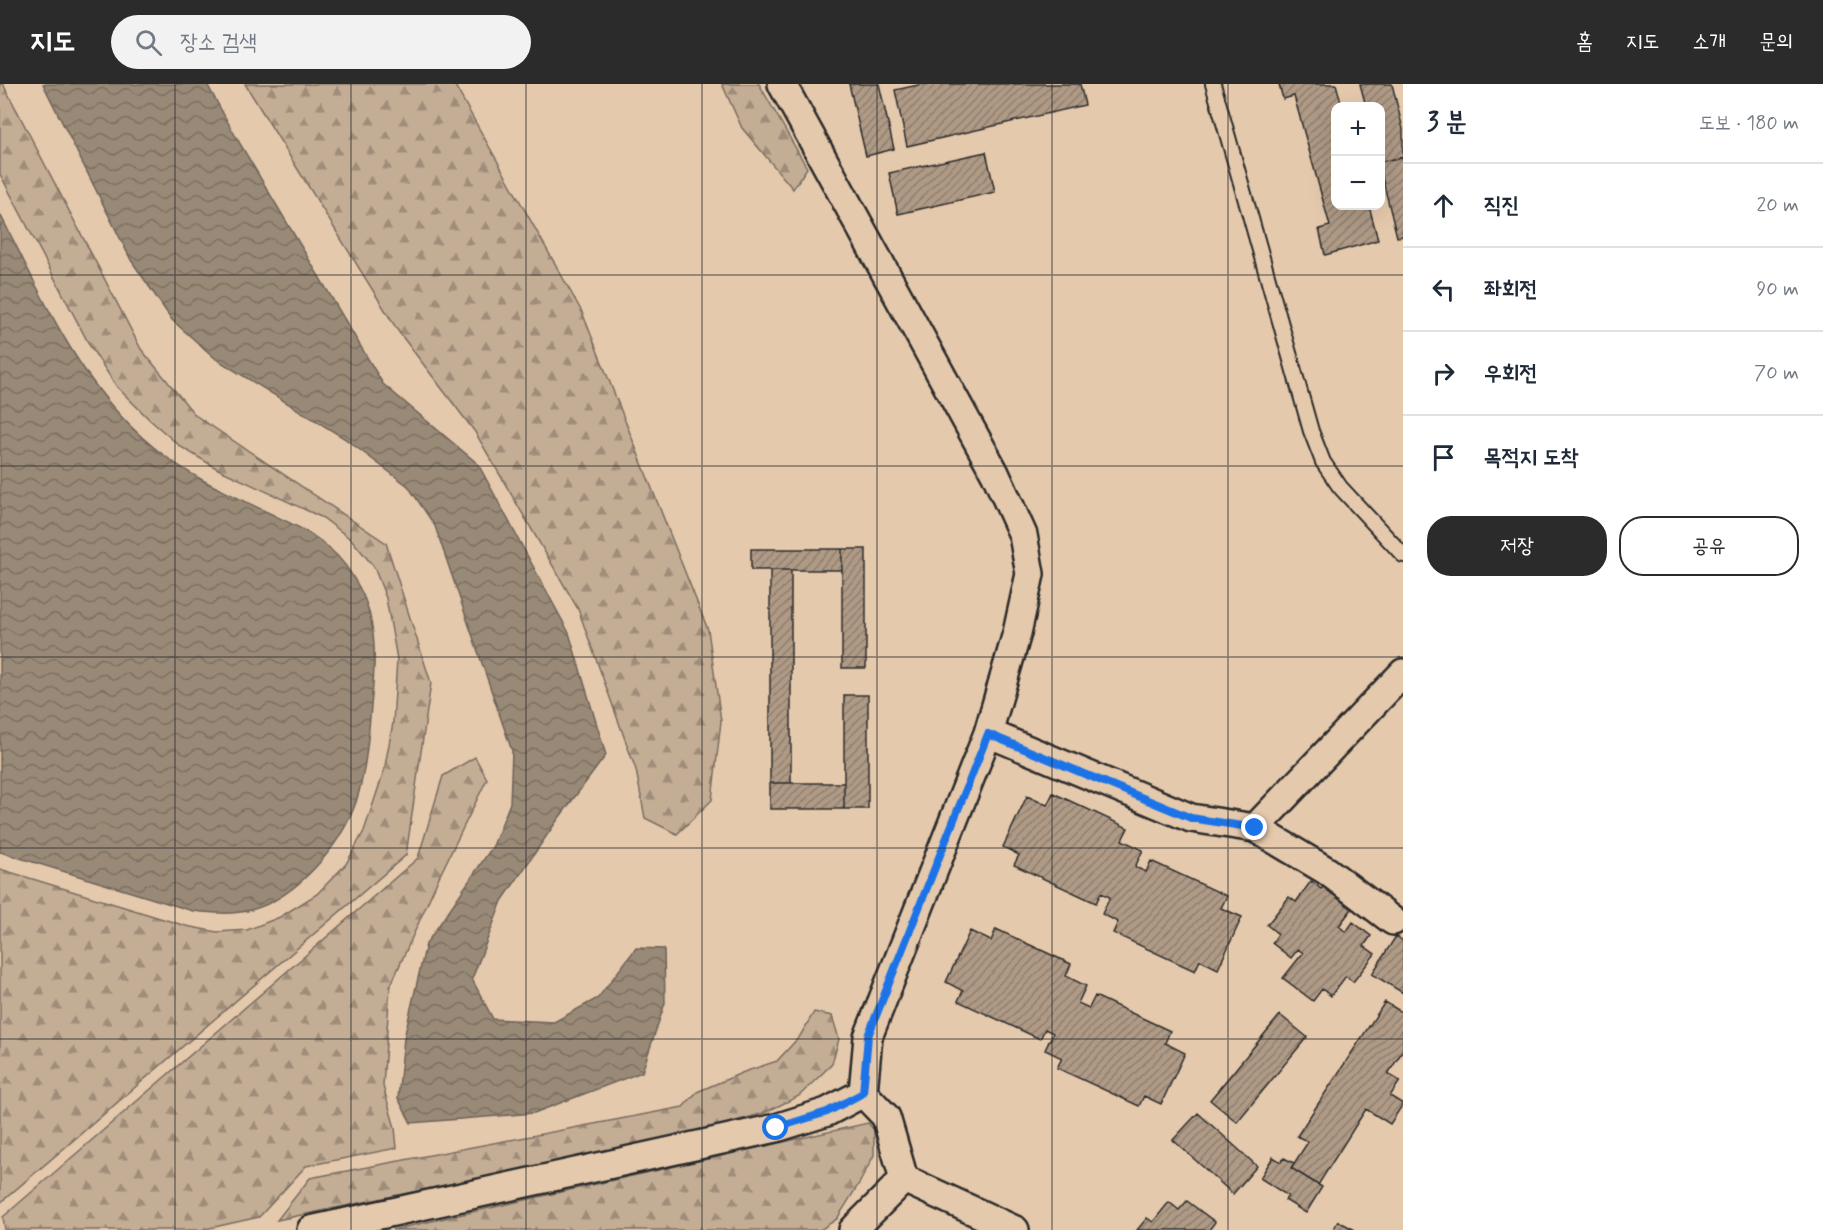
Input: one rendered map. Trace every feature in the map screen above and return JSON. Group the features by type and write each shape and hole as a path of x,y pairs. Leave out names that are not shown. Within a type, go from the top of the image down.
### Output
{"street":[{"path":"783,84 995,473 1023,535 1030,574 1017,633 988,734 868,1036 863,1093 886,1117 904,1179 1015,1230"},
{"path":"1255,828 1403,673"},
{"path":"988,734 1191,818 1255,828 1327,871 1393,921"},
{"path":"311,1230 776,1128 827,1112 863,1093"},
{"path":"853,1230 904,1179"}],"lane":[{"path":"1213,84 1311,431 1323,462 1340,487 1403,555"}],"green space":[{"path":"0,84 3,84 141,349 195,415 386,543 431,683 406,855 0,1203 0,869 186,926 217,932 247,930 280,917 317,894 346,864 364,831 384,771 393,723 397,659 386,598 374,567 352,540 323,518 218,469 181,447 117,387 90,346 0,174"},
{"path":"245,84 454,84 582,312 708,630 721,721 712,800 677,834 645,818 636,770 578,609 475,432 398,331"},
{"path":"722,84 759,84 807,168 793,189 742,128"},
{"path":"475,757 487,779 439,877 390,987 383,1086 395,1128 397,1148 306,1166 259,1217 201,1230 5,1230 3,1217 418,858 443,776"},
{"path":"814,1012 832,1016 839,1039 832,1064 799,1096 764,1113 679,1137 277,1220 310,1178 683,1107 697,1092 777,1061 800,1036"},
{"path":"868,1123 874,1130 874,1155 837,1219 820,1230 392,1230"}],"water":[{"path":"43,84 207,84 236,137 383,384 478,464 569,633 606,755 556,822 502,901 472,979 493,1019 554,1022 598,998 636,948 664,949 665,1003 642,1072 534,1113 411,1123 398,1098 404,1038 426,944 493,846 510,803 512,751 435,526 408,486 344,438 216,359 172,320 131,260"},
{"path":"0,214 69,346 111,406 136,432 165,456 228,493 292,524 323,543 343,562 365,601 373,630 374,676 366,755 356,802 340,836 315,868 300,882 268,904 237,913 193,911 0,852"}],"building":[{"path":"849,84 879,84 894,149 866,156"},
{"path":"923,84 1080,84 1085,105 907,146 895,90"},
{"path":"1279,84 1336,84 1341,102 1331,102 1331,210 1370,210 1378,240 1325,255 1319,229 1330,226 1294,96 1283,99"},
{"path":"1360,84 1392,84 1403,129 1403,157 1385,161 1385,102 1365,102"},
{"path":"986,152 995,192 898,214 889,173"},
{"path":"1403,157 1403,236 1397,237 1385,189 1385,161"},
{"path":"751,549 842,549 842,570 751,570"},
{"path":"842,549 866,549 866,668 842,668"},
{"path":"770,570 791,570 791,783 770,783"},
{"path":"844,695 868,695 868,809 844,809"},
{"path":"770,783 844,783 844,809 770,809"},
{"path":"1053,793 1128,828 1122,840 1143,850 1135,867 1146,872 1151,861 1227,896 1221,908 1242,917 1218,969 1200,960 1195,971 1113,933 1118,922 1102,914 1110,897 1101,893 1096,903 1014,865 1019,855 1003,847 1027,796 1047,805"},
{"path":"1329,880 1357,902 1339,926 1346,932 1353,922 1371,936 1364,946 1375,954 1353,982 1346,976 1331,996 1322,989 1313,1001 1283,978 1303,953 1298,949 1291,958 1272,943 1278,934 1267,925 1289,897 1296,902 1311,881 1321,889"},
{"path":"996,929 1071,964 1066,976 1086,986 1078,1003 1089,1008 1095,996 1170,1031 1165,1043 1185,1053 1161,1104 1144,1096 1139,1106 1057,1068 1062,1058 1045,1050 1053,1033 1045,1029 1040,1039 958,1001 963,991 946,982 970,931 991,941"},
{"path":"1396,936 1403,941 1403,993 1372,974"},
{"path":"1385,1002 1403,1013 1403,1050 1388,1074 1400,1081 1390,1096 1403,1104 1390,1124 1366,1109 1318,1185 1291,1168 1308,1142 1297,1136"},
{"path":"1280,1015 1307,1037 1237,1122 1210,1100"},
{"path":"1198,1113 1257,1166 1233,1194 1173,1140"},
{"path":"1273,1157 1281,1162 1284,1158 1294,1163 1291,1168 1322,1187 1306,1213 1285,1200 1288,1196 1260,1178"},
{"path":"1187,1201 1215,1222 1209,1230 1137,1230 1147,1218 1153,1222 1169,1202 1179,1210"},
{"path":"1338,1221 1355,1230 1333,1230"}],"route":[{"path":"776,1128 827,1112 863,1093 868,1036 988,734 1191,818 1255,828"}]}
